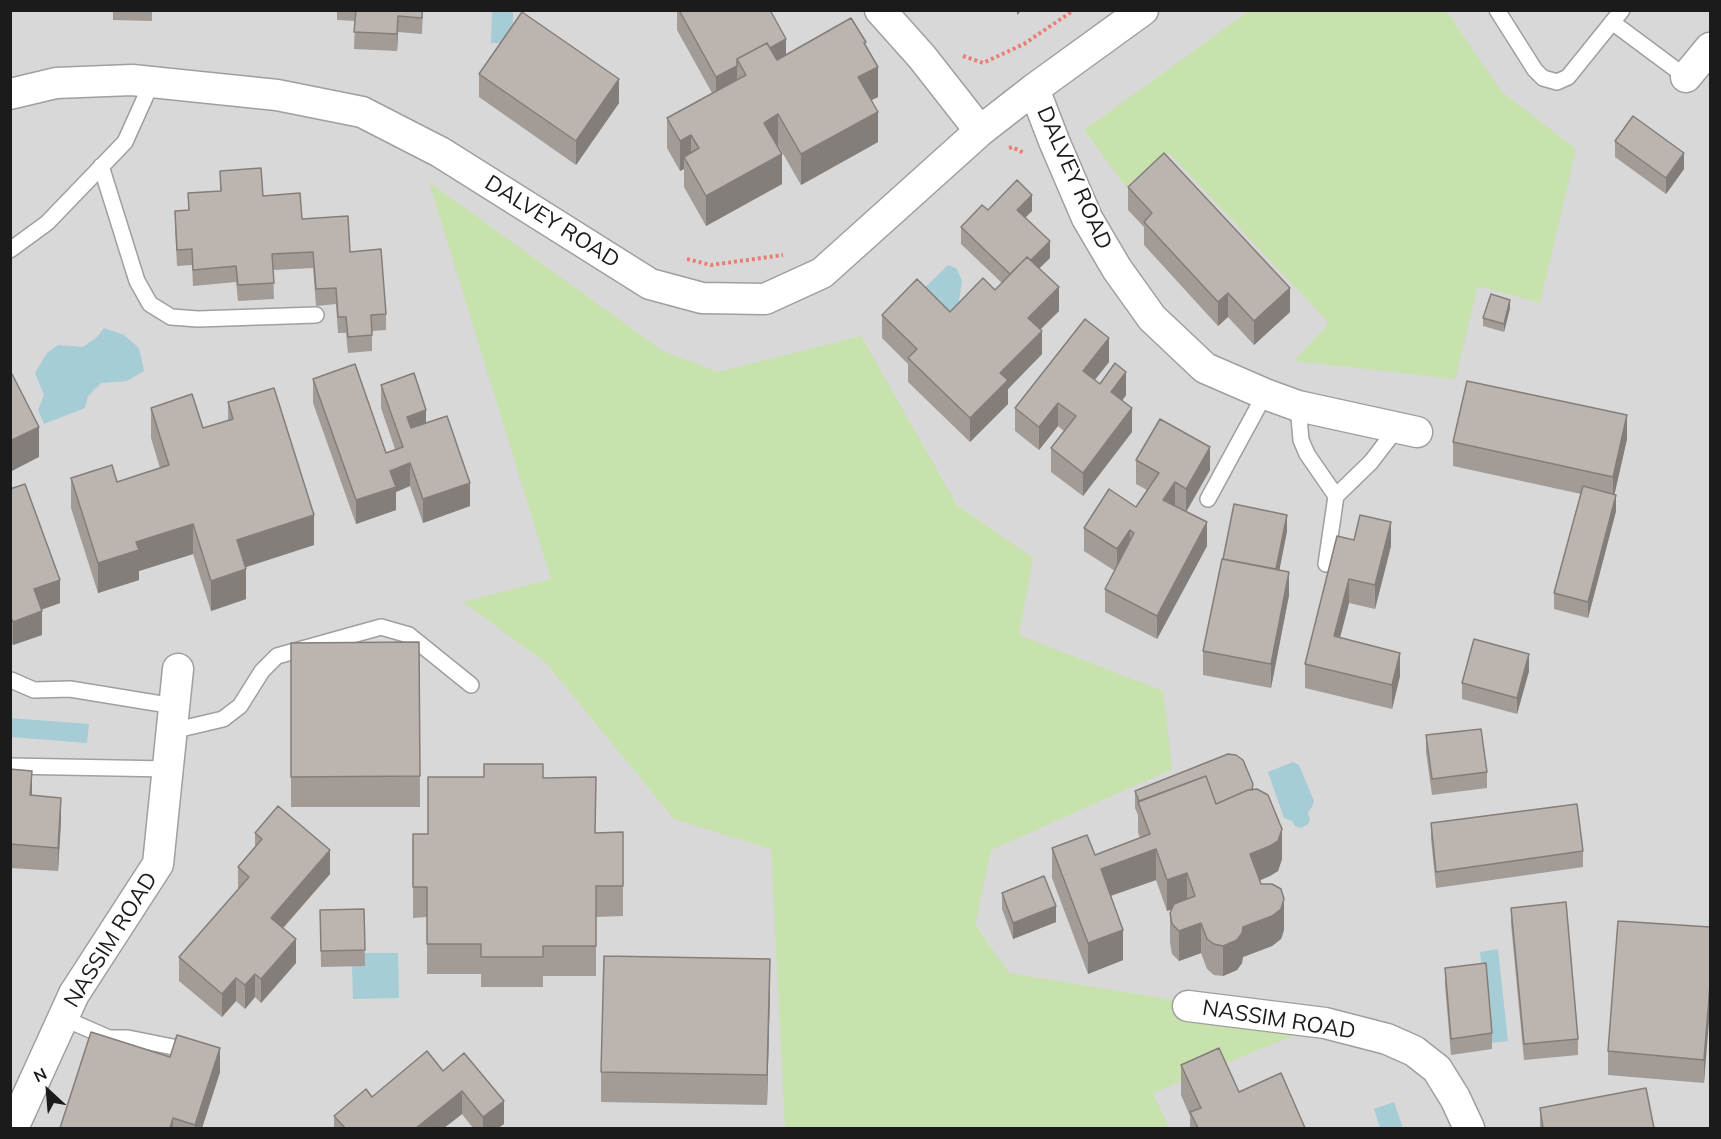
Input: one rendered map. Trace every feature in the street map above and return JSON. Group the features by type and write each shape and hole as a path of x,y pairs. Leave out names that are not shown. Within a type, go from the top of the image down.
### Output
{"street":[{"path":"880,10 922,57 980,131"},
{"name":"DALVEY ROAD","path":"10,94 56,83 132,80 277,94 362,112 440,152 650,284 702,298 765,299 822,273 980,131 1143,10"},
{"path":"1686,77 1710,48"},
{"name":"DALVEY ROAD","path":"1034,90 1087,218 1117,269 1152,318 1204,368 1298,406 1407,430"},
{"name":"NASSIM ROAD","path":"13,1128 74,994 158,864 178,669"},
{"name":"NASSIM ROAD","path":"1188,1005 1325,1023 1387,1039 1414,1051 1437,1069 1455,1098 1469,1128"}],"lane":[{"path":"1497,10 1535,70 1543,78 1557,82 1568,77 1617,16 1686,77"},
{"path":"10,250 47,224 125,142 152,82"},
{"path":"101,166 137,280 150,304 171,317 198,319 316,315"},
{"path":"1208,499 1264,394"},
{"path":"1298,406 1301,440 1307,454 1336,496"},
{"path":"1326,564 1336,496 1407,430"},
{"path":"11,680 34,690 70,689 173,718 223,719 240,706 262,670 277,656 381,627 409,635 471,685"},
{"path":"10,766 168,770"},
{"path":"63,1018 109,1038 128,1038 210,1054"}],"path":[{"path":"955,53 982,63 1024,44 1074,10"},
{"path":"1004,149 1012,147 1034,157"},
{"path":"677,256 711,265 792,253"}],"shaded area":[{"path":"10,11 1710,11 1710,1128 11,1128"}],"green space":[{"path":"1446,10 1501,91 1576,149 1540,303 1478,286 1455,379 1294,361 1329,323 1170,154 1126,187 1084,130 1249,11"},
{"path":"429,182 663,351 718,372 861,336 957,505 1033,558 1019,635 1163,691 1172,769 991,850 975,924 1009,973 1321,1024 1153,1093 1169,1128 785,1128 771,849 674,819 546,663 463,602 551,579"}],"water":[{"path":"492,11 513,11 513,43 491,43"},
{"path":"948,265 957,269 962,281 959,301 972,313 899,313"},
{"path":"104,328 124,335 139,348 144,371 127,381 101,383 88,396 85,408 44,424 38,410 44,395 35,373 47,353 58,345 83,347 97,337"},
{"path":"10,718 89,724 87,743 11,737"},
{"path":"1293,762 1299,765 1314,801 1308,812 1310,820 1301,828 1284,818 1268,772"},
{"path":"1498,949 1508,1041 1491,1043 1480,952"},
{"path":"364,953 398,953 399,998 353,999 352,966 365,966"},
{"path":"1394,1102 1403,1128 1380,1128 1374,1109"}],"building":[{"path":"356,10 422,10 422,18 398,16 397,34 354,32"},
{"path":"679,10 770,10 786,39 770,48 767,43 737,59 737,66 716,77"},
{"path":"522,12 619,79 576,141 479,74"},
{"path":"851,18 878,67 858,77 878,112 801,154 778,114 764,123 782,154 706,196 684,157 699,148 691,135 680,141 667,118 746,75 737,59 767,43 777,60"},
{"path":"1633,116 1684,153 1666,178 1615,141"},
{"path":"1164,153 1290,288 1254,321 1228,293 1218,302 1144,222 1152,213 1128,187"},
{"path":"261,168 263,196 300,193 302,219 348,216 350,252 381,249 386,314 371,315 372,335 348,337 346,317 338,317 336,288 316,289 313,252 272,254 274,283 238,285 236,266 193,270 192,249 177,250 175,211 189,210 188,193 221,191 220,171"},
{"path":"1017,180 1032,195 1017,210 1050,241 1031,260 1027,257 1010,274 961,227 982,205 988,210"},
{"path":"1027,257 1059,287 1028,318 1042,331 1000,373 1008,380 970,418 908,358 917,349 882,315 917,279 950,312 983,278 995,290"},
{"path":"1491,294 1510,300 1504,324 1483,318"},
{"path":"1085,319 1109,338 1083,371 1100,384 1115,363 1126,372 1111,392 1132,408 1083,473 1051,448 1076,416 1058,403 1039,427 1015,408"},
{"path":"355,364 386,453 403,447 381,385 414,373 426,410 407,417 411,428 447,416 470,483 423,499 410,463 390,471 396,487 356,500 313,379"},
{"path":"12,374 39,427 10,441 10,375"},
{"path":"1467,381 1627,415 1613,477 1453,442"},
{"path":"274,388 314,515 237,540 246,569 211,581 193,524 136,542 139,550 98,563 71,478 112,465 117,482 169,465 151,408 192,394 203,428 233,419 228,402"},
{"path":"1160,419 1210,447 1186,489 1175,482 1163,500 1207,522 1157,616 1105,589 1134,533 1130,530 1117,549 1084,528 1109,489 1136,507 1159,473 1136,460"},
{"path":"25,484 60,580 34,589 42,611 13,622 10,616 10,489"},
{"path":"1583,486 1616,495 1588,602 1554,593"},
{"path":"1234,504 1287,515 1276,569 1223,559"},
{"path":"1360,515 1391,522 1375,585 1349,579 1334,636 1400,653 1392,685 1305,664 1337,536 1354,540"},
{"path":"1222,559 1289,572 1271,664 1203,651"},
{"path":"1474,639 1529,654 1517,698 1462,683"},
{"path":"419,642 420,776 291,777 291,643"},
{"path":"1481,729 1487,772 1432,779 1426,735"},
{"path":"1228,754 1236,755 1243,760 1253,784 1252,790 1216,804 1206,776 1139,801 1135,791"},
{"path":"484,764 543,764 543,778 596,777 595,833 623,832 623,886 596,886 596,946 543,946 543,957 481,957 481,944 427,944 427,887 413,887 413,834 428,834 428,777 484,777"},
{"path":"10,769 32,771 30,795 61,798 58,848 10,844"},
{"path":"1206,776 1216,804 1248,790 1257,789 1268,795 1282,829 1278,841 1250,854 1261,884 1272,884 1281,889 1284,899 1281,909 1272,916 1243,927 1237,940 1223,946 1207,939 1201,923 1179,931 1172,924 1170,913 1174,904 1195,896 1187,873 1167,880 1156,849 1101,869 1123,930 1088,943 1052,848 1087,835 1095,855 1150,834 1138,802"},
{"path":"1577,804 1583,851 1436,872 1431,823"},
{"path":"278,806 330,850 271,918 296,939 261,979 255,974 245,985 236,978 222,994 179,957 249,877 238,867 262,839 255,833"},
{"path":"1044,876 1056,906 1013,923 1002,893"},
{"path":"1566,902 1578,1039 1524,1044 1511,908"},
{"path":"364,909 365,950 321,951 320,910"},
{"path":"1618,921 1710,927 1710,985 1704,1060 1608,1051"},
{"path":"604,956 770,959 767,1075 601,1072"},
{"path":"1486,963 1492,1033 1451,1039 1445,968"},
{"path":"91,1032 170,1057 177,1035 220,1048 195,1125 173,1118 170,1128 60,1128"},
{"path":"1219,1048 1239,1092 1281,1073 1305,1128 1198,1128 1190,1112 1201,1108 1181,1065"},
{"path":"427,1051 443,1071 464,1053 504,1101 483,1117 462,1091 416,1128 345,1128 334,1116 366,1089 372,1097"},
{"path":"1646,1088 1654,1128 1543,1128 1540,1108"}]}
